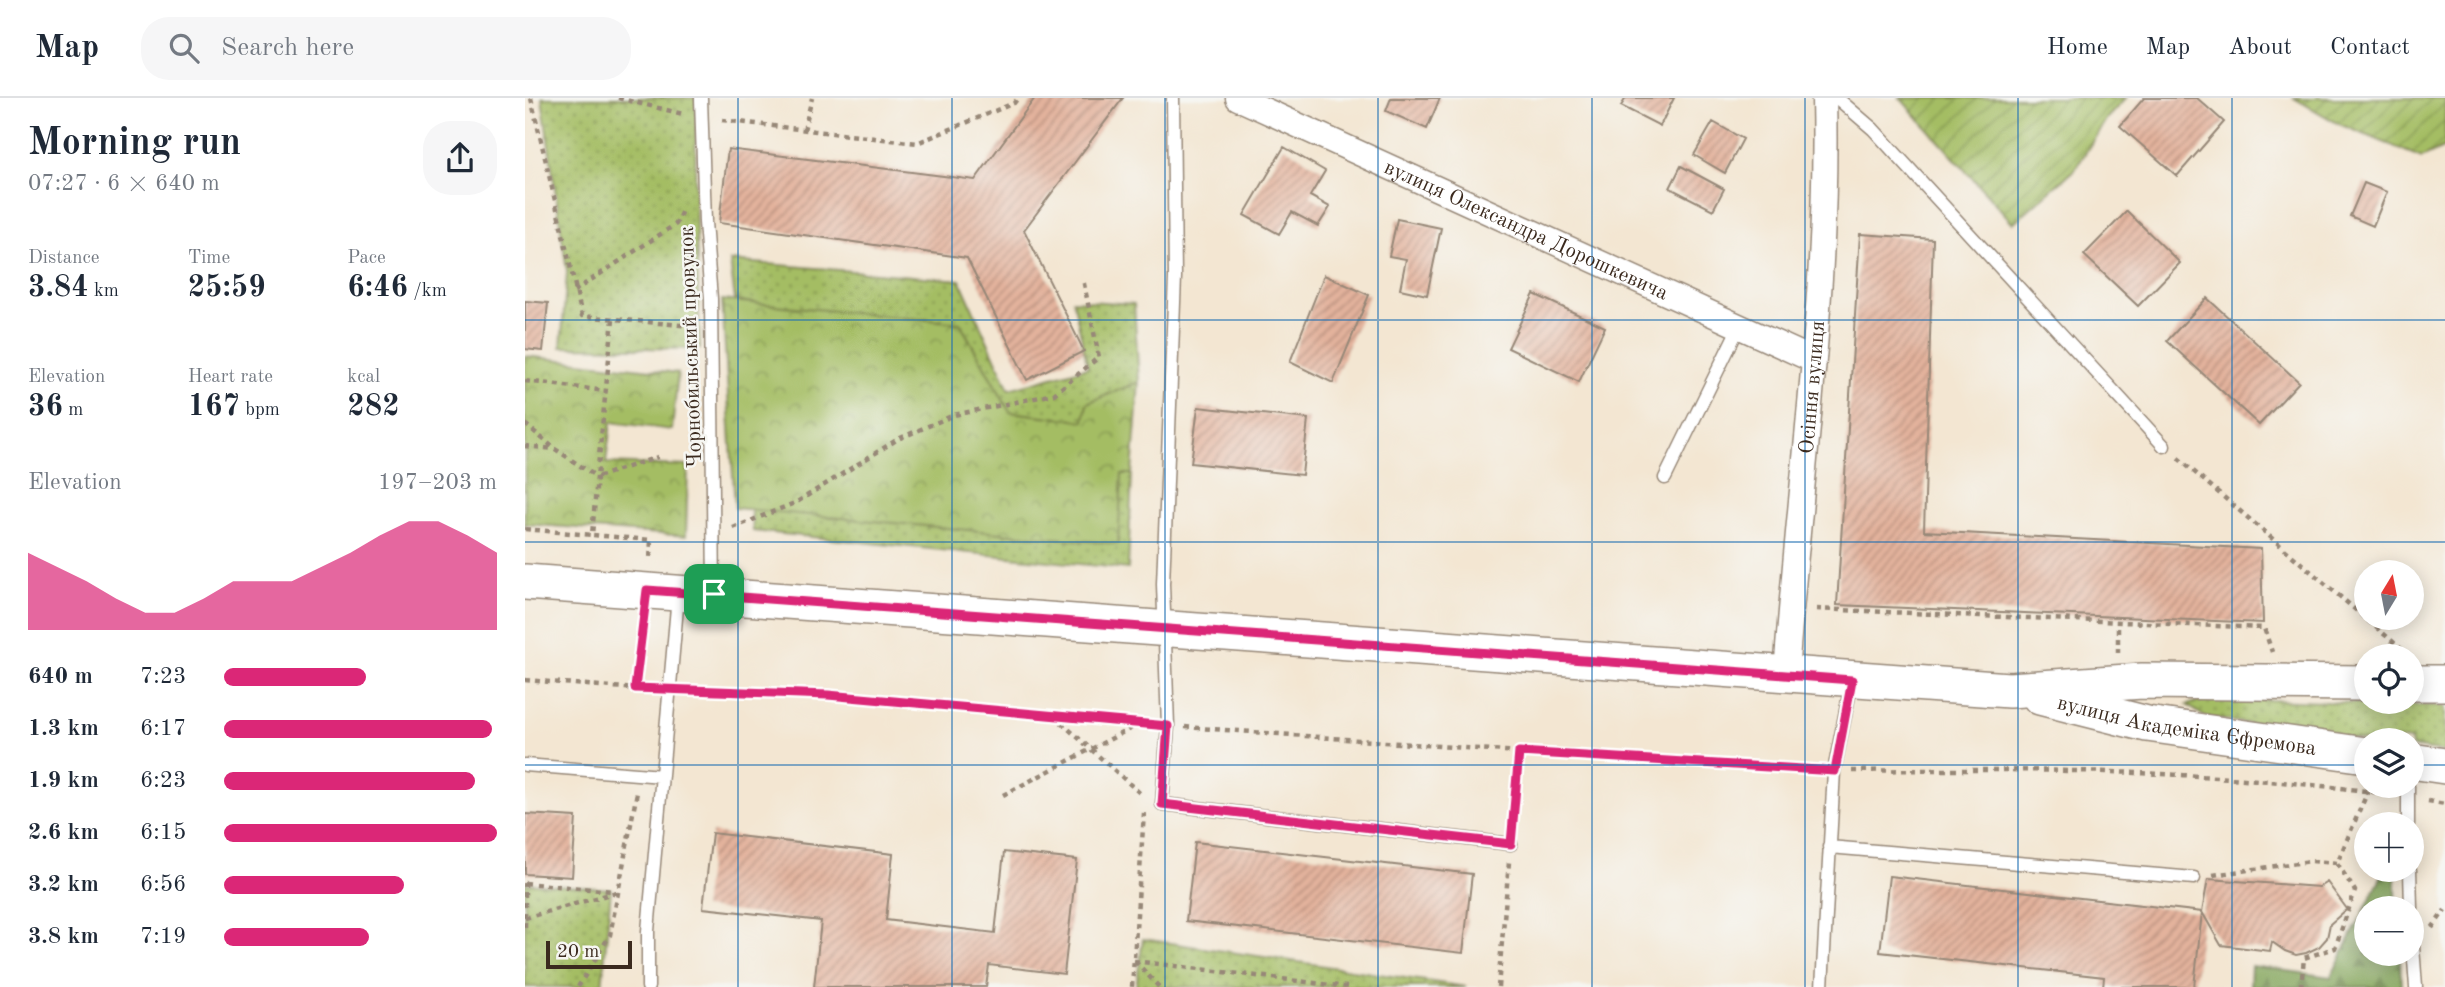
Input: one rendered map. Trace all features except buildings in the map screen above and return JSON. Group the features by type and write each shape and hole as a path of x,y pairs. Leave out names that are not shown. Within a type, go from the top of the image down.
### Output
{"main road":[{"name":"вулиця Академіка Єфремова","path":"525,582 1163,626 2009,690 2142,681 2354,682"},
{"path":"2424,683 2445,683"},
{"name":"вулиця Академіка Єфремова","path":"2009,690 2147,724 2354,753"},
{"path":"2424,763 2445,766"}],"street":[{"name":"вулиця Олександра Дорошкевича","path":"1238,98 1813,360"},
{"name":"Осіння вулиця","path":"1786,675 1813,360 1825,146 1824,98"}],"lane":[{"name":"Чорнобильський провулок","path":"701,98 711,299 716,535 714,594"},
{"path":"1173,98 1175,277 1163,626 1168,726 1162,804 1511,844"},
{"path":"1837,98 1873,128 2164,446"},
{"path":"1665,478 1739,327"},
{"path":"647,987 648,931 669,692 663,591"},
{"path":"1822,987 1835,771 1852,680"},
{"path":"525,765 662,776"},
{"path":"1829,848 2195,878"},
{"path":"2414,966 2416,987"}],"path":[{"path":"531,98 582,317 667,324"},
{"path":"618,98 701,118 917,143 1014,103 1018,98"},
{"path":"804,130 812,98"},
{"path":"574,291 676,224 703,164"},
{"path":"716,535 797,502 898,439 954,415 1054,394 1100,358 1083,279"},
{"path":"592,535 613,319"},
{"path":"525,381 606,391"},
{"path":"525,424 555,449 597,477"},
{"path":"525,446 555,449"},
{"path":"2164,446 2395,644"},
{"path":"597,477 658,457"},
{"path":"525,529 651,540 663,591 635,688"},
{"path":"1791,608 2264,628 2277,666"},
{"path":"525,680 669,692 828,695 1168,726 1519,752 1835,771 2004,769 2216,777 2354,790"},
{"path":"1053,716 1145,798 1146,785"},
{"path":"1003,796 1141,723"},
{"path":"1150,736 1151,724"},
{"path":"1498,987 1519,752"},
{"path":"578,987 610,936 641,774"},
{"path":"2424,797 2445,804"},
{"path":"2337,863 2365,798"},
{"path":"1132,987 1144,811"},
{"path":"2195,878 2311,861 2337,863"},
{"path":"2301,987 2304,958 2335,948 2355,891 2337,863"},
{"path":"525,927 525,883 617,892"},
{"path":"525,918 617,892"},
{"path":"1134,961 1159,987"},
{"path":"1134,961 1347,987"}],"green space":[{"path":"542,98 696,98 695,197 700,349 561,347 567,272"},
{"path":"1900,98 2126,98 2107,118 2076,168 2013,223"},
{"path":"2294,98 2445,98 2445,147 2422,158 2339,124"},
{"path":"730,261 960,280 1009,389 1088,367 1073,300 1134,304 1139,382 1087,403 1079,469 1132,474 1128,569 753,531 745,437 806,312 735,300"},
{"path":"722,300 960,323 1010,412 1084,421 1087,403 1139,382 1132,474 1122,474 1118,544 735,508"},
{"path":"525,356 678,373 672,430 611,422 606,463 688,466 686,536 525,524"},
{"path":"2209,698 2354,703 2354,714 2424,714 2424,705 2445,706 2445,752 2424,749 2424,728 2354,728 2354,739 2205,717 2187,705"},
{"path":"2378,882 2395,882 2396,896 2372,896"},
{"path":"525,883 611,889 602,987 525,987"},
{"path":"2354,931 2354,966 2400,966 2401,987 2250,987 2251,966 2331,977"},
{"path":"1143,939 1466,987 1136,987"}],"route":[{"path":"647,590 714,594 1852,680 1835,771 1519,752 1511,844 1162,804 1168,726 828,695 669,692 635,688 647,590"}]}
